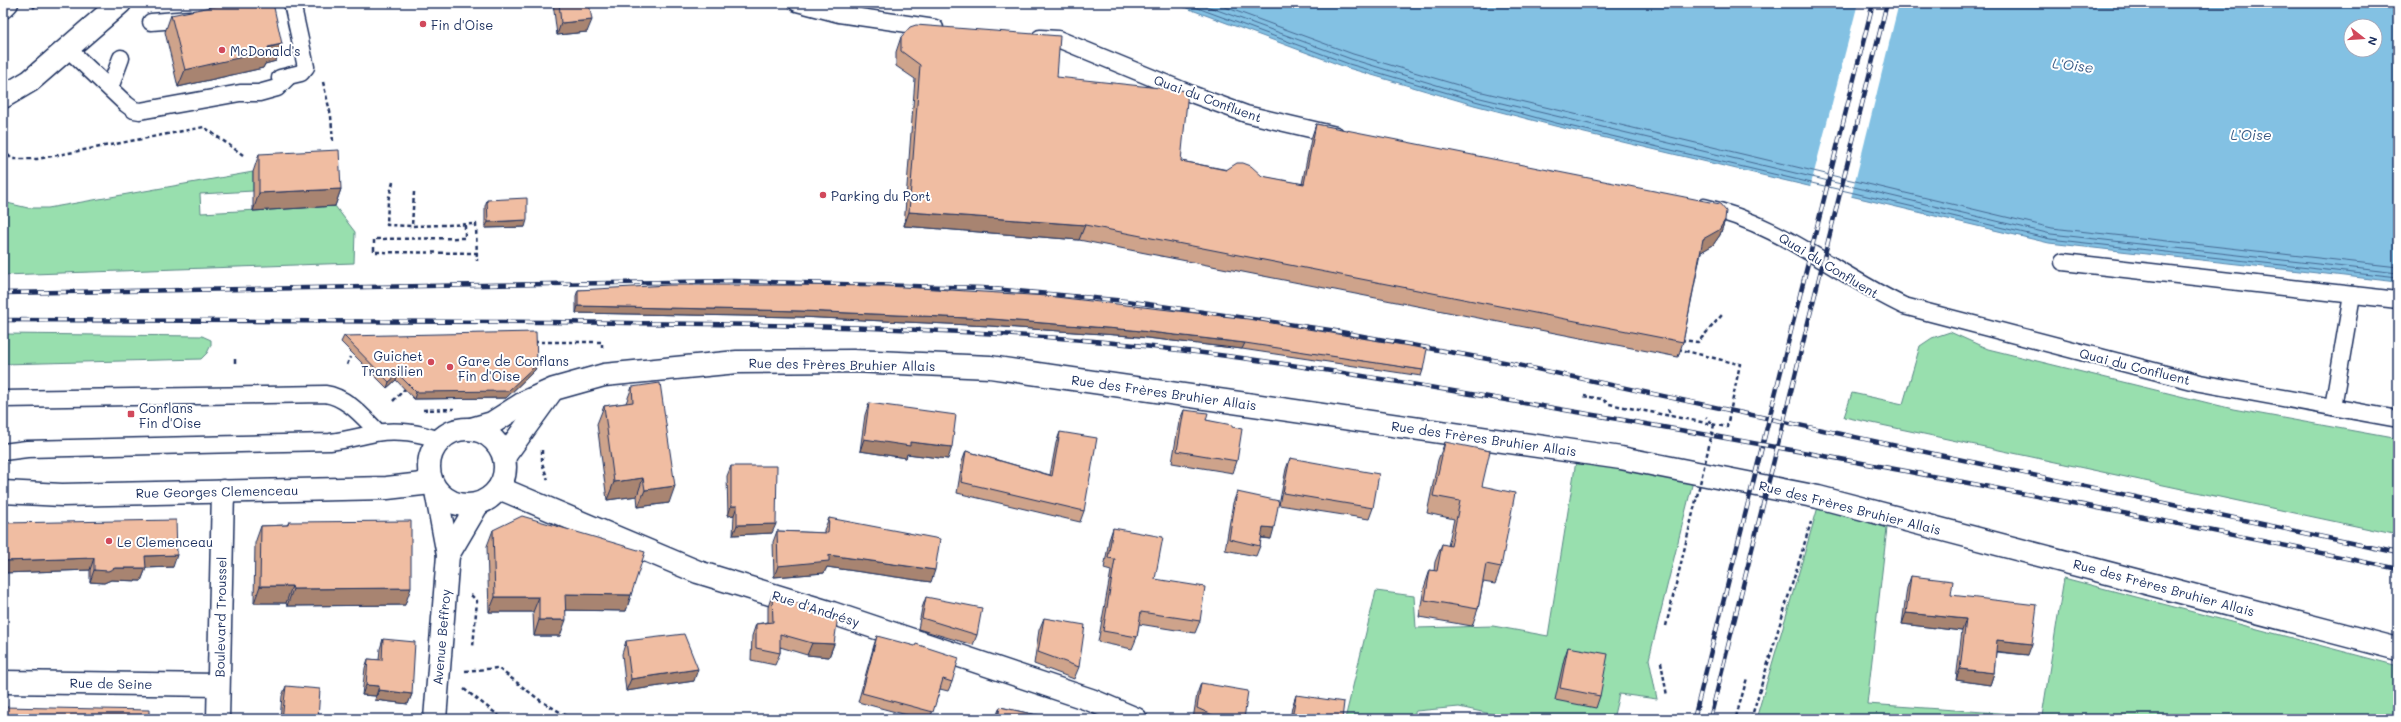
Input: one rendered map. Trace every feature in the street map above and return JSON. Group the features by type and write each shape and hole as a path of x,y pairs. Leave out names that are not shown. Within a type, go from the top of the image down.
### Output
{"street":[{"path":"3,97 30,81 120,3"},
{"name":"Rue des Frères Bruhier Allais","path":"471,429 492,423 526,402 554,389 604,375 737,362 853,361 990,367 1621,458 1818,497 2398,649"},
{"path":"504,457 554,389"},
{"path":"434,487 452,503 465,505 478,504 490,498 499,488 505,468 504,457 492,438 471,429 459,429 448,433 439,440 428,460 428,472 434,487 448,555"},
{"name":"Rue Georges Clemenceau","path":"7,489 62,495 434,487"},
{"name":"Rue d'Andrésy","path":"499,488 698,572 832,613 1076,695 1136,719"},
{"name":"Boulevard Troussel","path":"218,719 223,491"},
{"path":"448,555 478,504"},
{"name":"Avenue Beffroy","path":"435,719 448,555"},
{"name":"Rue de Seine","path":"3,682 218,685"}],"lane":[{"path":"68,49 134,110 140,111 229,96 259,93 277,88 289,76 301,73 306,67 292,3"},
{"path":"797,3 839,14 950,29"},
{"path":"151,22 205,16"},
{"name":"Quai du Confluent","path":"1027,36 1058,40 1246,114 1354,138"},
{"path":"110,88 121,58"},
{"name":"Quai du Confluent","path":"1692,204 1727,212 1789,239 1873,292 1904,306 2200,383 2398,419"},
{"path":"2064,262 2398,300"},
{"path":"2333,407 2352,295"},
{"path":"7,403 325,394 339,399 356,410 378,432"},
{"path":"3,452 28,449 330,442 378,432 406,433 427,436 439,440"}],"path":[{"path":"322,78 331,116 333,142"},
{"path":"3,150 12,159 37,159 204,127 243,155"},
{"path":"393,182 388,201 387,225 412,226 476,224 477,261"},
{"path":"412,226 414,192"},
{"path":"465,225 465,238 374,239 374,252 477,254"},
{"path":"1674,339 1698,342 1722,315"},
{"path":"530,342 602,342"},
{"path":"1584,396 1602,399 1609,404 1727,427 1740,364 1672,347"},
{"path":"347,365 350,357"},
{"path":"235,359 235,365"},
{"path":"393,401 405,389"},
{"path":"1668,409 1671,416"},
{"path":"1706,417 1714,425"},
{"path":"1666,626 1714,425"},
{"path":"543,446 542,463 549,482"},
{"path":"1750,719 1818,497"},
{"path":"466,591 477,601 473,647"},
{"path":"1661,662 1667,696"},
{"path":"438,673 498,668 541,701 565,715 564,719"},
{"path":"1736,717 1747,678"},
{"path":"478,699 503,719"}],"green space":[{"path":"253,172 253,191 200,194 201,213 335,206 355,232 354,263 3,275 3,202 28,208 48,208"},
{"path":"1950,332 1988,349 2233,409 2398,439 2398,535 1844,417 1852,393 1903,404 1920,346 1932,338"},
{"path":"3,334 202,336 211,340 211,345 207,353 201,359 3,364"},
{"path":"1576,461 1697,465 1649,659 1657,699 1619,694 1613,719 1514,719 1459,707 1416,711 1411,719 1345,719 1376,591 1414,596 1416,628 1493,626 1548,636"},
{"path":"1818,507 1887,528 1867,704 2042,716 2064,578 2398,666 2398,719 1756,719"}],"water":[{"name":"L’Oise","path":"1173,3 2398,3 2398,282 2049,243 1555,126 1474,105 1348,68"}],"pier":[{"path":"1858,3 1899,3 1851,198 1810,188"}],"building":[{"name":"McDonald's","path":"230,3 273,3 282,44 268,47 269,51 185,70 171,15"},
{"path":"559,3 589,3 592,20 561,23"},
{"path":"916,25 1060,36 1057,77 1188,91 1181,161 1226,170 1237,163 1243,163 1251,166 1262,176 1304,184 1316,124 1720,204 1726,211 1725,220 1719,230 1703,239 1683,342 1085,225 909,212 920,65 901,51 901,37 910,27"},
{"path":"339,150 341,189 259,193 259,154"},
{"path":"527,198 527,220 488,222 487,200"},
{"path":"669,285 887,286 1047,296 1248,319 1427,349 1423,370 1245,343 1132,330 992,319 802,311 578,306 578,290"},
{"name":"Gare de Conflans Fin d'Oise","path":"536,332 537,364 508,391 416,392 398,374 389,382 344,336"},
{"path":"660,383 675,486 645,490 643,478 614,482 604,406 633,402 632,387"},
{"path":"869,403 956,415 952,447 910,442 910,446 864,439"},
{"path":"1184,410 1208,413 1206,420 1232,425 1232,427 1242,429 1237,461 1177,451"},
{"path":"1060,432 1097,438 1084,511 961,482 966,451 1052,476"},
{"path":"1445,442 1490,451 1482,486 1515,493 1501,567 1486,564 1478,609 1425,600 1430,570 1437,571 1442,544 1451,546 1460,501 1433,496"},
{"path":"1290,458 1379,474 1373,508 1283,493"},
{"path":"731,466 777,466 776,524 737,525 737,506 731,506"},
{"path":"1237,492 1279,501 1274,528 1263,527 1260,546 1229,539"},
{"path":"522,516 645,552 631,595 565,594 566,620 539,620 539,597 495,597 493,530"},
{"path":"829,518 940,539 935,570 829,555 829,561 778,566 777,531 828,533"},
{"path":"176,520 177,555 145,556 146,568 115,568 108,571 94,570 94,558 3,561 3,523"},
{"path":"411,521 411,588 293,589 292,586 260,586 261,526 288,525 289,522"},
{"path":"1113,528 1163,537 1155,579 1205,587 1200,621 1141,612 1137,637 1103,631 1115,559 1108,558"},
{"path":"1911,576 1953,581 1951,595 2037,605 2032,644 1997,640 1994,673 1960,669 1966,619 1906,613"},
{"path":"772,595 838,616 834,644 812,643 780,634 780,653 756,648 756,624 773,622"},
{"path":"926,597 982,608 977,635 922,618"},
{"path":"1044,618 1085,625 1079,667 1038,652"},
{"path":"684,634 698,669 631,679 626,641"},
{"path":"877,636 915,646 916,644 959,658 952,682 943,679 933,712 862,693"},
{"path":"383,639 415,642 412,694 379,690 379,686 366,685 368,659 382,660"},
{"path":"1568,647 1608,654 1600,696 1560,688"},
{"path":"1201,683 1248,691 1244,719 1223,719 1197,708"},
{"path":"286,686 320,689 318,719 282,719"},
{"path":"1296,695 1344,702 1342,719 1292,719"},
{"path":"3,707 149,710 149,719 3,719"},
{"path":"1000,707 1055,719 998,719"}],"railway":[{"path":"1694,719 1873,3"},
{"path":"1710,719 1887,3"},
{"path":"3,293 733,281 983,288 1126,301 1330,330 1504,362 2398,553"},
{"path":"3,320 549,322 804,326 932,330 1059,338 1130,345 1271,362 1342,373 1720,437 2011,491 2398,569"}],"place":[{"name":"Fin d'Oise","path":"423,24"},
{"name":"McDonald's","path":"222,50"},
{"name":"Parking du Port","path":"823,195"},
{"name":"Guichet Transilien","path":"431,362"},
{"name":"Gare de Conflans Fin d'Oise","path":"450,367"},
{"name":"Conflans Fin d'Oise","path":"131,414"},
{"name":"Le Clemenceau","path":"109,541"}],"water label":[{"name":"L'Oise","path":"2073,65"}]}
